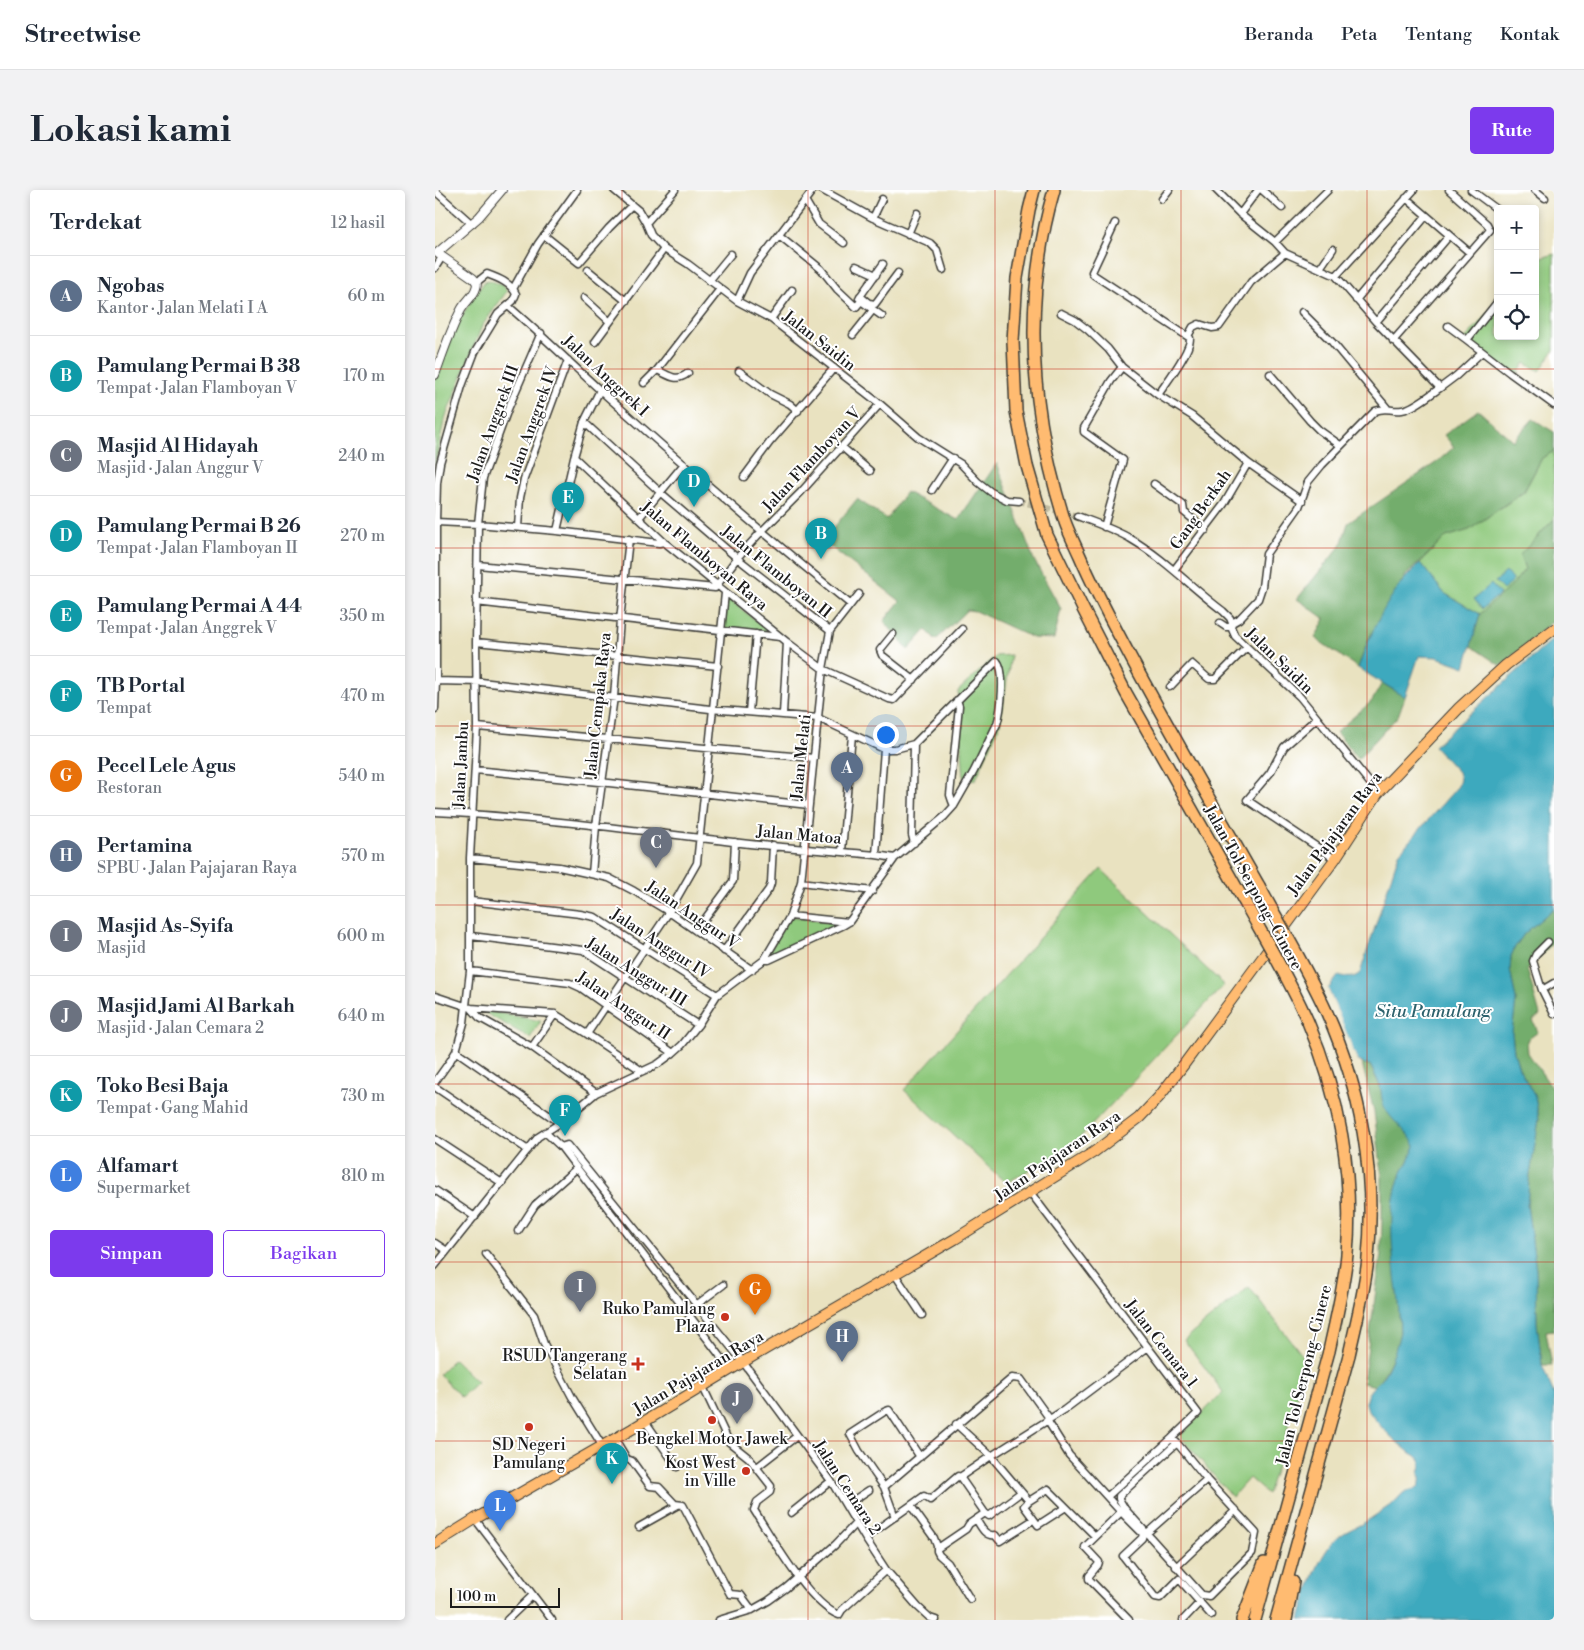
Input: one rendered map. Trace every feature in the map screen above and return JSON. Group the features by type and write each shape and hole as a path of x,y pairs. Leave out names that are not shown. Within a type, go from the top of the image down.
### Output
{"highway":[{"name":"Jalan Tol Serpong–Cinere","path":"1034,190 1017,278 1013,341 1015,411 1027,466 1047,535 1121,685 1278,962 1308,1021 1325,1065 1337,1106 1343,1144 1348,1199 1347,1254 1339,1302 1329,1351 1255,1620"},
{"name":"Jalan Tol Serpong–Cinere","path":"1054,190 1046,216 1036,274 1033,338 1039,406 1048,459 1066,523 1099,599 1142,679 1295,949 1327,1013 1344,1057 1357,1099 1365,1143 1371,1204 1368,1259 1349,1355 1276,1620"},
{"path":"1242,1620 1284,1513"},
{"path":"1286,1620 1305,1514"}],"main road":[{"name":"Jalan Pajajaran Raya","path":"435,1544 475,1519 603,1447 894,1273 955,1239 1102,1147 1139,1118 1159,1097 1335,859 1378,793 1459,708 1506,665 1554,629"}],"street":[{"path":"435,268 438,255 486,210 502,190"},
{"path":"513,289 544,235 577,190"},
{"name":"Jalan Saidin","path":"614,190 639,211 651,235 664,249 737,301 771,319 880,404 918,437 953,458 991,492 1007,500 1019,501"},
{"path":"646,223 675,190"},
{"path":"737,301 750,273 813,190"},
{"path":"822,190 873,218 924,240 933,246 939,256 943,270"},
{"path":"1162,199 1169,190"},
{"path":"1216,190 1240,214 1275,242 1285,253 1336,276 1393,341 1440,388"},
{"path":"1240,214 1258,190"},
{"path":"1262,190 1282,208"},
{"path":"1393,341 1469,252 1489,232 1489,227 1449,190"},
{"path":"1471,190 1494,207"},
{"path":"1535,190 1545,198"},
{"path":"435,191 472,224"},
{"path":"1275,242 1326,191"},
{"path":"1336,276 1410,193 1427,216 1469,252"},
{"path":"873,218 882,199"},
{"path":"805,202 819,224 844,243"},
{"path":"544,235 579,263 632,205"},
{"path":"908,234 917,213"},
{"path":"1356,300 1427,216"},
{"path":"1115,223 1092,272 1093,275 1188,336 1191,341 1185,354 1158,396"},
{"path":"779,235 821,268 837,289 857,307 861,301 882,316"},
{"path":"1376,322 1449,236"},
{"path":"595,342 664,249"},
{"path":"1320,268 1333,249"},
{"path":"1188,336 1193,327 1199,324 1213,328 1219,327 1251,282 1285,253"},
{"path":"709,281 731,254"},
{"path":"438,255 477,282"},
{"path":"852,302 855,302 860,296 883,264"},
{"path":"856,266 876,275"},
{"path":"588,270 626,301"},
{"path":"860,296 869,303 874,304 899,273"},
{"path":"435,375 451,330 462,308 475,291 477,282 487,274 504,282 513,289 515,296 508,306 498,314 475,352 462,386 440,463 437,483 436,522 435,709"},
{"path":"644,384 657,370 719,289"},
{"path":"771,319 792,290"},
{"path":"584,298 609,321"},
{"name":"Jalan Anggrek I","path":"508,306 541,333 601,390 761,532"},
{"path":"1467,340 1494,307"},
{"path":"853,335 873,310"},
{"path":"1061,312 1088,330 1108,349 1122,367 1158,396 1197,420 1248,463 1302,501"},
{"path":"1303,312 1332,342 1387,408 1393,411 1405,410 1440,388 1482,352"},
{"path":"1448,326 1554,405"},
{"name":"Jalan Anggrek III","path":"478,524 483,478 508,409 541,333"},
{"name":"Jalan Anggrek IV","path":"519,527 520,498 523,484 568,360"},
{"path":"1104,527 1123,460 1085,432 1084,428 1111,381 1122,367"},
{"path":"743,478 770,442 833,368"},
{"path":"657,370 676,378 681,378 688,373"},
{"path":"739,371 770,394 785,401 798,411"},
{"path":"1270,374 1315,426 1341,445"},
{"path":"557,531 584,422 601,390"},
{"name":"Jalan Flamboyan V","path":"717,587 737,558 801,492 880,404"},
{"path":"1219,622 1226,627 1232,625 1257,599 1262,587 1267,554 1302,501 1307,482 1375,410 1387,408"},
{"name":"Jalan Flamboyan II","path":"584,422 737,558 830,631"},
{"path":"842,446 870,471"},
{"name":"Jalan Flamboyan Raya","path":"574,457 664,542 717,587 823,669 894,700 914,680"},
{"path":"932,490 953,458"},
{"name":"Gang Berkah","path":"1174,570 1206,530 1248,463"},
{"path":"639,518 684,464"},
{"path":"1154,484 1183,505 1184,512 1206,530"},
{"name":"Jalan Saidin","path":"1077,516 1133,540 1174,570 1223,611 1230,618 1235,636 1300,697 1378,793"},
{"path":"436,522 519,527 629,540 664,542"},
{"name":"Jalan Jambu","path":"435,1082 456,1051 469,1008 471,971 470,858 477,727 476,602 478,524"},
{"name":"Jalan Flamboyan V","path":"761,532 850,604"},
{"name":"Jalan Cempaka Raya","path":"592,874 596,826 614,697 619,620 629,540"},
{"path":"478,565 624,580 717,587"},
{"path":"587,1034 669,912 696,867 699,856 725,593"},
{"path":"830,631 859,594"},
{"path":"476,602 619,620 756,634 784,640 783,714"},
{"path":"893,634 881,647 882,655 914,680 961,629"},
{"name":"Jalan Melati","path":"764,960 791,916 801,882 823,669 830,631"},
{"path":"749,712 756,634"},
{"path":"476,642 718,666"},
{"path":"1170,687 1192,664 1209,679 1215,679 1246,648"},
{"path":"435,1266 528,1150 545,1132 561,1123 596,1093 658,1064 673,1053 698,1025 717,995 764,960 769,960 849,922 895,858 955,806 974,772 1000,716 1002,678 999,662 996,662 914,744 895,750 884,750 818,718 714,709 477,682 436,682"},
{"path":"955,806 951,795 959,706 957,700"},
{"path":"1317,718 1284,747 1269,773 1247,800 1335,859"},
{"path":"477,727 709,750 814,758"},
{"path":"842,852 853,735"},
{"path":"914,744 911,835 914,843"},
{"path":"876,854 884,750"},
{"path":"475,770 809,805"},
{"path":"435,812 596,826"},
{"name":"Jalan Matoa","path":"596,826 735,842 876,854 895,858"},
{"path":"696,931 733,881 735,842"},
{"path":"724,951 769,889 773,845"},
{"name":"Jalan Anggur V","path":"470,858 559,867 616,881 669,912 752,970"},
{"path":"801,882 873,891"},
{"name":"Jalan Anggur IV","path":"471,901 589,915 607,923 717,995"},
{"path":"791,916 849,922"},
{"name":"Jalan Anggur III","path":"471,936 577,948 698,1025"},
{"path":"1548,942 1536,954 1533,961 1542,990 1554,1014"},
{"name":"Jalan Anggur II","path":"471,971 570,982 673,1053"},
{"path":"1542,990 1554,983"},
{"path":"435,996 469,1008 555,1014 642,1071"},
{"path":"469,1008 480,1018 532,1048 596,1093"},
{"path":"532,1048 555,1014"},
{"path":"456,1051 561,1123"},
{"path":"435,1087 528,1150"},
{"path":"545,1132 561,1147 731,1370"},
{"path":"435,1138 502,1183"},
{"name":"Jalan Cemara 2","path":"561,1147 567,1145 743,1362 831,1481 865,1538 887,1570 918,1607 930,1618 936,1620"},
{"path":"518,1231 535,1205 577,1168"},
{"path":"435,1190 475,1217"},
{"name":"Jalan Cemara 1","path":"1030,1192 1198,1413 1174,1441 1108,1496"},
{"path":"616,1219 622,1213"},
{"path":"637,1245 643,1239"},
{"path":"435,1243 447,1251"},
{"path":"486,1254 534,1314 545,1344 571,1397 603,1447"},
{"path":"894,1273 922,1315"},
{"path":"687,1312 723,1286"},
{"path":"865,1538 924,1496 929,1501 957,1476 960,1478 1064,1410 1147,1347"},
{"path":"884,1487 956,1424 1014,1377 1021,1378 1069,1455 1143,1534 1142,1538 1123,1556 1155,1597 1160,1598 1179,1579 1211,1615"},
{"path":"703,1387 729,1442 757,1467 771,1490 757,1502 754,1510 798,1577 819,1602 839,1618 842,1610 887,1570"},
{"path":"895,1517 884,1487 850,1436 852,1432 889,1410 920,1457"},
{"path":"645,1421 677,1467"},
{"path":"956,1424 991,1456 1029,1501"},
{"path":"757,1467 797,1436"},
{"path":"615,1439 627,1459 635,1465 650,1486 659,1487 675,1504 683,1505 730,1594 741,1595 752,1610"},
{"path":"1174,1441 1256,1533 1252,1553 1209,1596 1202,1595 1119,1501 1119,1496 1174,1441"},
{"path":"960,1478 989,1516 1020,1492"},
{"path":"1147,1534 1207,1480"},
{"path":"791,1512 831,1481"},
{"path":"1066,1507 1039,1525 1033,1520 1024,1506 1048,1489 1066,1507 1095,1536"},
{"path":"846,1505 869,1490"},
{"path":"639,1527 678,1504"},
{"path":"911,1506 934,1538 939,1555 948,1563 970,1599"},
{"path":"1120,1510 1115,1518 1085,1547 1099,1562 1089,1577 1129,1620"},
{"path":"1176,1567 1235,1510"},
{"path":"938,1548 985,1513"},
{"path":"475,1519 552,1620"},
{"path":"975,1520 986,1534 989,1536 995,1535 1000,1541 1033,1520"},
{"path":"719,1620 752,1610 768,1601 835,1545 856,1523"},
{"path":"507,1620 533,1595"},
{"path":"1183,1620 1201,1602"}],"green space":[{"path":"1554,254 1554,350 1540,371 1525,363 1516,376 1464,340 1494,306 1494,340 1539,340 1539,259"},
{"path":"489,280 504,286 507,291 482,326 444,421 435,465 435,374 452,333 471,300 485,281"},
{"path":"1478,410 1513,441 1533,419 1554,432 1554,451 1542,458 1524,491 1469,530 1446,537 1406,575 1369,638 1358,668 1315,638 1325,619 1297,599 1341,545 1348,523 1437,462 1454,447 1444,435"},
{"path":"1554,451 1554,519 1520,555 1525,569 1514,583 1480,614 1444,593 1420,563 1446,537 1469,530 1524,492 1542,458"},
{"path":"997,463 1034,560 1061,609 1054,639 1033,638 975,611 967,610 936,640 926,630 908,650 884,621 900,601 823,541 857,499 887,519 906,492 958,520"},
{"path":"1554,519 1554,620 1501,666 1471,646 1480,614 1514,583 1525,569 1520,555"},
{"path":"725,596 773,634 722,628"},
{"path":"1011,655 1000,724 976,779 964,781 958,691 996,656"},
{"path":"1382,683 1405,697 1398,716 1358,759 1336,732 1372,701"},
{"path":"1101,869 1224,985 1072,1146 1006,1183 904,1090"},
{"path":"1554,908 1554,942 1527,969 1540,1015 1533,1020 1538,1032 1527,1040 1528,1053 1554,1091 1554,1330 1546,1331 1552,1365 1542,1365 1537,1323 1536,1269 1527,1205 1539,1119 1535,1097 1519,1068 1514,1052 1512,1033 1516,1000 1510,969 1511,956 1524,934"},
{"path":"790,916 846,924 764,960"},
{"path":"478,1009 541,1021 530,1038"},
{"path":"1362,1063 1370,1065 1415,1146 1397,1185 1392,1220 1400,1332 1391,1360 1375,1386 1363,1383 1381,1254 1382,1173 1374,1112"},
{"path":"1249,1287 1306,1360 1281,1454 1267,1494 1249,1478 1232,1497 1180,1436 1223,1392 1184,1340"},
{"path":"454,1359 477,1382 461,1397 439,1374"}],"water":[{"path":"1420,563 1444,593 1480,614 1465,667 1437,657 1419,656 1405,697 1358,668 1369,640 1390,599"},
{"path":"1506,572 1513,581 1503,590 1495,582"},
{"path":"1491,584 1500,594 1482,609 1474,599"},
{"name":"Situ Pamulang","path":"1554,638 1554,908 1524,934 1511,956 1510,969 1516,1000 1512,1033 1514,1052 1519,1068 1535,1097 1539,1119 1527,1205 1536,1269 1537,1323 1542,1365 1554,1394 1554,1620 1300,1620 1318,1565 1330,1546 1347,1531 1367,1521 1395,1502 1403,1493 1418,1487 1421,1464 1417,1457 1383,1429 1371,1415 1366,1403 1367,1395 1382,1378 1388,1367 1400,1332 1392,1240 1393,1203 1397,1185 1415,1146 1408,1135 1387,1112 1382,1101 1380,1086 1370,1065 1357,1060 1328,989 1339,975 1350,977 1360,973 1399,853 1458,786 1460,779 1458,772 1434,746"}],"pier":[{"path":"1327,987 1359,1065 1355,1061 1342,1031 1326,990"}],"tunnel":[{"path":"1019,501 1077,516"}],"place":[{"name":"Pamulang Permai B 26","path":"694,507"},
{"name":"Pamulang Permai A 44","path":"568,523"},
{"name":"Pamulang Permai B 38","path":"821,559"},
{"name":"Ngobas","path":"847,793"},
{"name":"Masjid Al Hidayah","path":"656,868"},
{"name":"TB Portal","path":"565,1136"},
{"name":"Masjid As-Syifa","path":"580,1312"},
{"name":"Pecel Lele Agus","path":"755,1315"},
{"name":"Ruko Pamulang Plaza","path":"725,1317"},
{"name":"Pertamina","path":"842,1362"},
{"name":"RSUD Tangerang Selatan","path":"638,1364"},
{"name":"Bengkel Motor Jawek","path":"712,1420"},
{"name":"Masjid Jami Al Barkah","path":"737,1424"},
{"name":"SD Negeri Pamulang","path":"529,1427"},
{"name":"Kost West in Ville","path":"746,1471"},
{"name":"Toko Besi Baja","path":"612,1484"},
{"name":"Alfamart","path":"500,1531"}]}
